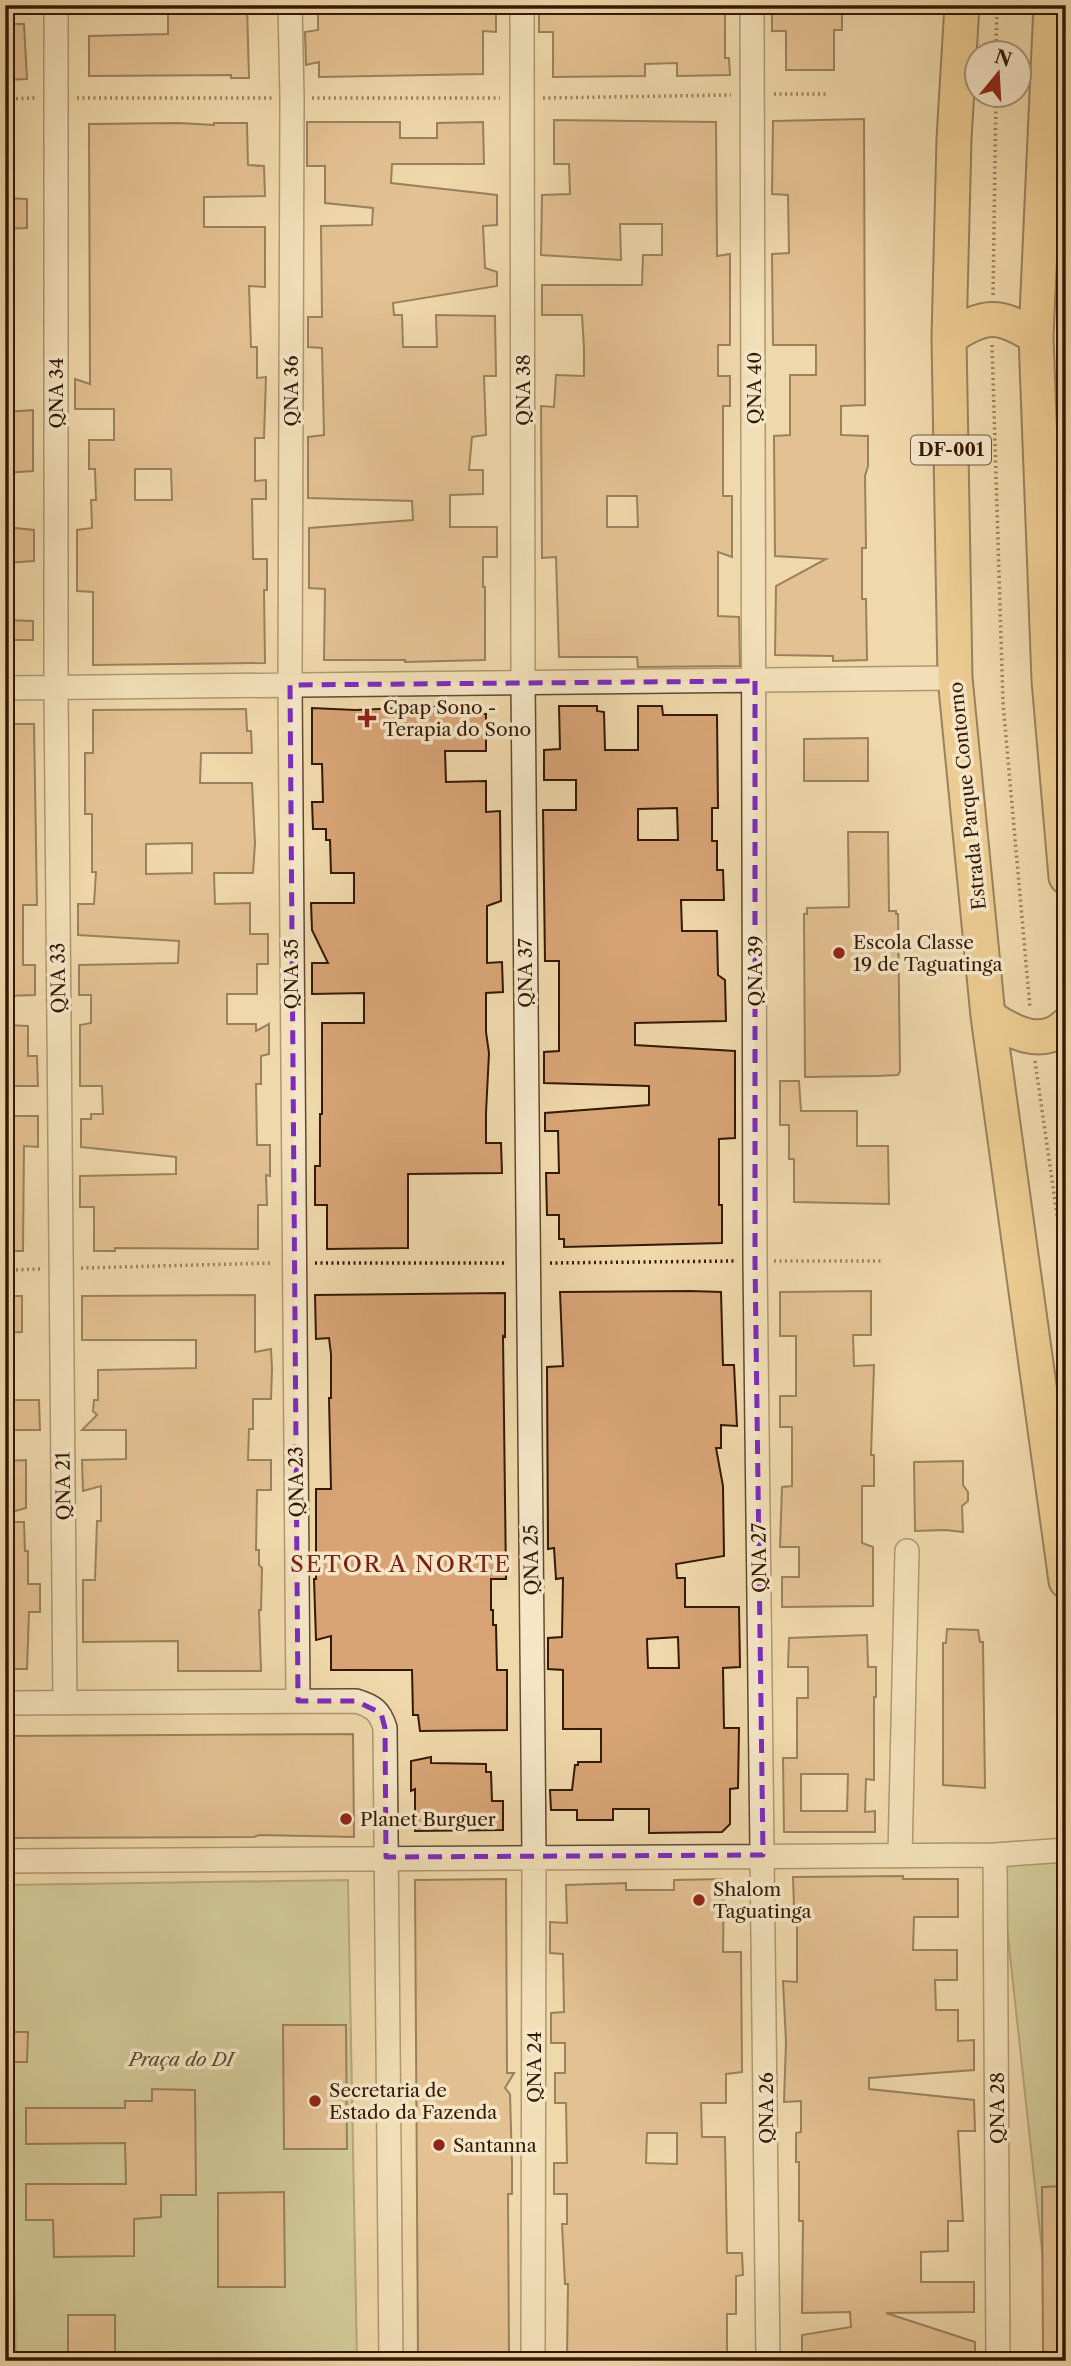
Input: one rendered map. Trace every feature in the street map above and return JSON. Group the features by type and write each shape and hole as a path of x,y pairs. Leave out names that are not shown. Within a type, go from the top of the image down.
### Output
{"highway":[{"name":"Estrada Parque Contorno","path":"962,5 954,139 949,338 955,678 988,1016 1062,1519 1066,1581"},
{"path":"1051,5 1036,337 1049,680 1066,877"},
{"path":"949,338 979,320 992,319 1019,326 1036,337"},
{"path":"988,1016 1009,1031 1033,1036 1045,1037 1066,1025"}],"street":[{"name":"QNA 34","path":"56,5 56,687"},
{"name":"QNA 36","path":"290,5 290,685"},
{"name":"QNA 38","path":"522,5 523,682"},
{"name":"QNA 40","path":"752,5 755,681"},
{"path":"5,688 955,678"},
{"name":"QNA 39","path":"755,681 755,1261"},
{"name":"QNA 37","path":"523,682 528,1264"},
{"name":"QNA 35","path":"290,685 293,1263"},
{"name":"QNA 33","path":"56,687 61,1269"},
{"name":"QNA 27","path":"755,1261 764,1855"},
{"name":"QNA 23","path":"293,1263 298,1701"},
{"name":"QNA 25","path":"528,1264 534,1857"},
{"name":"QNA 21","path":"61,1269 65,1703"},
{"path":"900,1855 907,1552"},
{"path":"5,1703 356,1701 372,1706 381,1713 385,1728 391,2361"},
{"path":"5,1861 995,1855 1066,1850"},
{"name":"QNA 26","path":"764,1855 768,2361"},
{"name":"QNA 28","path":"995,1855 998,2361"},
{"name":"QNA 24","path":"533,2361 534,1857"}],"path":[{"path":"996,5 996,38"},
{"path":"5,99 523,99 829,94"},
{"path":"996,108 992,319 1003,703 1033,1036 1066,1279"},
{"path":"5,1269 293,1263 884,1261"}],"highlighted area":[{"path":"755,681 755,1261 763,1855 386,1857 385,1728 381,1713 356,1701 298,1701 290,685"}],"green space":[{"path":"1066,166 1066,618 1061,369"},
{"path":"1066,1857 1066,2361 1054,2361 1000,1863"},
{"name":"Praça do DI","path":"348,1880 357,2361 16,2361 7,1885"}],"building":[{"path":"168,5 247,5 249,78 231,78 231,75 89,76 89,36 168,34"},
{"path":"401,5 496,5 496,32 483,31 483,74 319,77 319,62 306,65 305,32 318,30 318,10 401,12"},
{"path":"539,5 725,5 725,58 729,58 730,75 677,76 677,63 645,64 645,76 553,77 553,32 539,32"},
{"path":"772,5 842,5 842,30 834,30 834,70 786,70 786,31 772,31"},
{"path":"5,24 24,24 27,79 5,80"},
{"path":"864,119 865,405 841,406 841,435 868,436 868,466 865,476 866,548 862,548 862,599 866,599 867,660 833,661 833,656 775,655 776,586 826,559 775,556 774,436 790,435 790,375 816,375 816,345 773,345 772,254 789,253 788,195 772,194 773,121"},
{"path":"554,120 716,122 717,256 730,254 730,345 718,345 718,376 730,376 730,406 723,406 723,496 732,496 732,557 718,552 718,616 739,617 740,666 638,667 637,657 559,657 556,557 542,558 541,406 554,407 556,375 584,376 584,348 582,315 542,315 542,285 642,285 643,255 662,255 662,224 620,224 621,260 541,255 542,195 570,194 569,164 554,164","holes":["607,496 637,496 638,527 607,527"]},
{"path":"307,122 400,122 400,138 437,138 437,123 483,122 484,164 392,164 391,183 497,195 497,225 483,226 485,268 497,272 497,286 393,303 394,315 402,315 403,347 437,347 436,315 495,316 496,376 484,376 486,435 472,437 469,470 483,470 483,494 450,495 450,527 497,527 497,557 483,557 485,660 324,660 325,589 309,588 309,528 413,520 412,501 308,498 308,437 324,435 322,348 308,347 308,317 322,317 321,226 372,225 373,208 325,203 325,166 307,166"},
{"path":"247,123 248,165 264,166 265,196 204,197 204,227 265,227 265,287 249,286 251,347 257,347 257,378 266,377 264,438 255,438 255,481 266,480 266,499 252,499 253,559 267,559 267,590 264,590 265,663 93,665 93,592 77,591 77,530 92,528 91,500 96,500 95,469 89,469 89,440 114,440 114,409 75,409 75,379 90,384 89,124","holes":["135,469 171,469 172,500 135,500"]},
{"path":"5,198 27,199 27,228 5,229"},
{"path":"33,410 33,471 5,473 5,412"},
{"path":"5,527 34,530 34,561 5,563"},
{"path":"5,620 33,621 33,640 5,640"},
{"path":"452,706 452,712 486,714 486,751 445,751 446,782 486,781 486,812 500,811 501,901 487,906 487,963 502,962 503,992 486,993 489,1053 486,1143 501,1143 502,1173 408,1174 408,1248 327,1249 327,1205 315,1205 315,1166 320,1166 322,1114 322,1023 364,1023 364,993 312,994 312,963 328,963 312,930 311,903 354,903 354,873 331,873 330,840 326,840 326,829 313,829 312,802 323,802 322,764 312,764 312,708 355,710"},
{"path":"559,706 597,706 597,711 604,712 605,750 638,750 638,706 662,706 663,715 717,715 718,808 712,808 712,841 717,841 717,870 723,870 724,900 681,900 682,931 717,931 718,975 725,980 726,1021 635,1023 635,1045 735,1051 735,1138 719,1139 722,1243 564,1247 564,1239 559,1239 559,1215 547,1215 546,1173 559,1173 558,1131 545,1131 545,1113 649,1105 649,1086 544,1083 544,1052 559,1051 559,961 545,961 543,810 576,810 576,780 544,780 544,750 560,749","holes":["677,808 678,840 638,840 638,809"]},
{"path":"246,709 252,753 201,753 200,783 252,783 255,843 253,873 214,873 215,904 250,903 250,934 268,934 268,964 257,964 257,994 227,994 227,1024 256,1024 256,1031 269,1024 269,1054 261,1056 261,1084 256,1084 257,1145 270,1145 270,1176 266,1175 267,1205 258,1205 258,1249 115,1248 115,1251 94,1251 94,1207 80,1207 80,1176 176,1174 176,1157 81,1147 81,1119 91,1119 91,1114 103,1114 102,1086 80,1086 80,1025 91,1023 91,995 79,995 79,965 178,963 179,941 78,935 78,904 94,904 96,872 92,872 92,814 85,814 85,753 93,753 93,710","holes":["192,843 192,873 146,874 146,844"]},
{"path":"5,724 34,724 37,905 23,905 23,965 35,965 35,995 5,996"},
{"path":"868,738 868,781 804,781 804,739"},
{"path":"848,832 888,832 889,911 896,911 898,914 900,1071 898,1075 805,1077 804,914 807,914 807,908 849,907"},
{"path":"5,1025 28,1026 28,1056 37,1056 38,1086 6,1086"},
{"path":"780,1081 799,1081 801,1111 857,1111 857,1146 888,1146 889,1204 794,1202 794,1159 789,1159 789,1125 780,1125"},
{"path":"5,1116 38,1116 38,1147 24,1146 23,1251 5,1251"},
{"path":"871,1291 871,1335 853,1335 854,1366 874,1365 871,1455 874,1455 874,1486 862,1486 862,1543 873,1547 873,1606 782,1607 782,1577 799,1577 799,1547 780,1547 782,1487 792,1486 792,1427 780,1427 780,1396 796,1396 796,1336 780,1336 780,1292"},
{"path":"560,1292 721,1292 723,1365 734,1365 737,1426 721,1425 721,1448 716,1448 723,1486 724,1556 676,1564 677,1578 685,1578 685,1607 739,1607 740,1667 723,1668 724,1728 739,1728 738,1788 730,1789 730,1824 722,1832 649,1833 649,1809 613,1809 613,1820 577,1820 577,1810 551,1810 550,1790 572,1790 575,1765 578,1765 578,1762 601,1762 601,1729 563,1729 563,1670 548,1669 548,1638 562,1637 563,1578 556,1579 554,1548 548,1549 547,1367 563,1366","holes":["678,1637 679,1668 648,1668 647,1639"]},
{"path":"505,1293 505,1337 503,1336 506,1579 491,1579 491,1610 493,1625 496,1625 497,1670 507,1670 507,1730 420,1731 418,1715 413,1715 412,1670 331,1670 331,1636 316,1640 316,1489 331,1489 331,1354 329,1338 316,1339 315,1295"},
{"path":"255,1295 255,1352 271,1349 272,1369 271,1399 253,1399 253,1429 249,1429 248,1460 271,1460 271,1490 257,1490 256,1550 259,1550 259,1565 262,1568 259,1610 261,1671 178,1671 178,1641 83,1642 83,1580 95,1580 97,1521 101,1521 101,1486 83,1491 82,1460 126,1459 126,1430 82,1430 97,1415 93,1411 94,1400 98,1400 98,1370 196,1368 196,1340 82,1340 82,1296"},
{"path":"5,1296 22,1296 22,1332 5,1333"},
{"path":"5,1400 39,1400 40,1430 5,1430"},
{"path":"26,1460 26,1508 5,1514 5,1461"},
{"path":"963,1461 963,1485 968,1492 968,1501 962,1506 963,1532 915,1531 914,1462"},
{"path":"5,1522 24,1522 25,1551 28,1551 28,1584 40,1584 40,1612 29,1612 27,1669 5,1669"},
{"path":"947,1629 978,1630 980,1642 983,1642 985,1788 943,1785 943,1643 946,1643"},
{"path":"867,1635 868,1667 876,1667 876,1697 874,1780 866,1779 865,1812 875,1811 875,1832 784,1832 783,1758 797,1758 797,1698 808,1698 808,1667 788,1667 789,1638","holes":["801,1774 848,1774 847,1811 801,1811"]},
{"path":"353,1734 354,1837 259,1835 5,1838 5,1736"},
{"path":"431,1757 431,1763 486,1764 486,1772 491,1772 492,1801 503,1801 503,1830 415,1831 415,1789 411,1791 411,1761"},
{"path":"903,1876 903,1879 958,1879 958,1917 914,1917 913,1950 957,1950 957,1980 935,1980 936,2010 958,2010 958,2041 974,2040 974,2070 869,2078 869,2089 974,2100 975,2131 958,2131 963,2221 948,2221 948,2251 921,2252 921,2282 974,2282 974,2312 886,2313 975,2342 975,2361 802,2361 802,2335 851,2327 850,2312 802,2313 803,2221 799,2221 799,2162 796,2162 796,2133 801,2132 801,2101 784,2102 786,2042 783,1981 797,1982 797,1908 794,1908 793,1877"},
{"path":"506,1879 507,2073 514,2073 505,2088 510,2094 512,2164 512,2194 508,2194 509,2361 418,2361 415,1880"},
{"path":"724,1879 723,1952 741,1952 742,2072 726,2074 726,2103 701,2103 702,2137 725,2137 727,2253 742,2253 743,2275 736,2276 736,2314 727,2314 727,2361 567,2361 568,2284 565,2284 562,2224 567,2224 567,2194 554,2194 554,2163 567,2163 566,2103 555,2103 555,2073 565,2073 565,2043 551,2043 551,2013 564,2012 563,1954 550,1953 550,1922 567,1923 566,1885 626,1883 626,1890 674,1890 674,1880","holes":["647,2133 677,2133 677,2164 646,2163"]},
{"name":"Secretaria de Estado da Fazenda","path":"283,2025 346,2025 347,2149 284,2149"},
{"path":"7,2032 28,2032 27,2062 7,2062"},
{"path":"152,2089 195,2090 196,2195 161,2195 161,2217 134,2219 134,2256 54,2257 53,2220 26,2220 26,2184 126,2184 125,2143 26,2144 26,2108 125,2108 125,2101 152,2101"},
{"path":"1066,2186 1066,2353 1043,2353 1042,2187"},
{"path":"284,2192 285,2287 218,2287 218,2193"},
{"path":"68,2315 115,2315 115,2361 68,2361"}],"place":[{"name":"Cpap Sono - Terapia do Sono","path":"367,718"},
{"name":"Escola Classe 19 de Taguatinga","path":"839,953"},
{"name":"Planet Burguer","path":"346,1819"},
{"name":"Shalom Taguatinga","path":"699,1900"},
{"name":"Secretaria de Estado da Fazenda","path":"315,2101"},
{"name":"Santanna","path":"439,2145"}],"district":[{"name":"SETOR A NORTE","path":"401,1564"}]}
